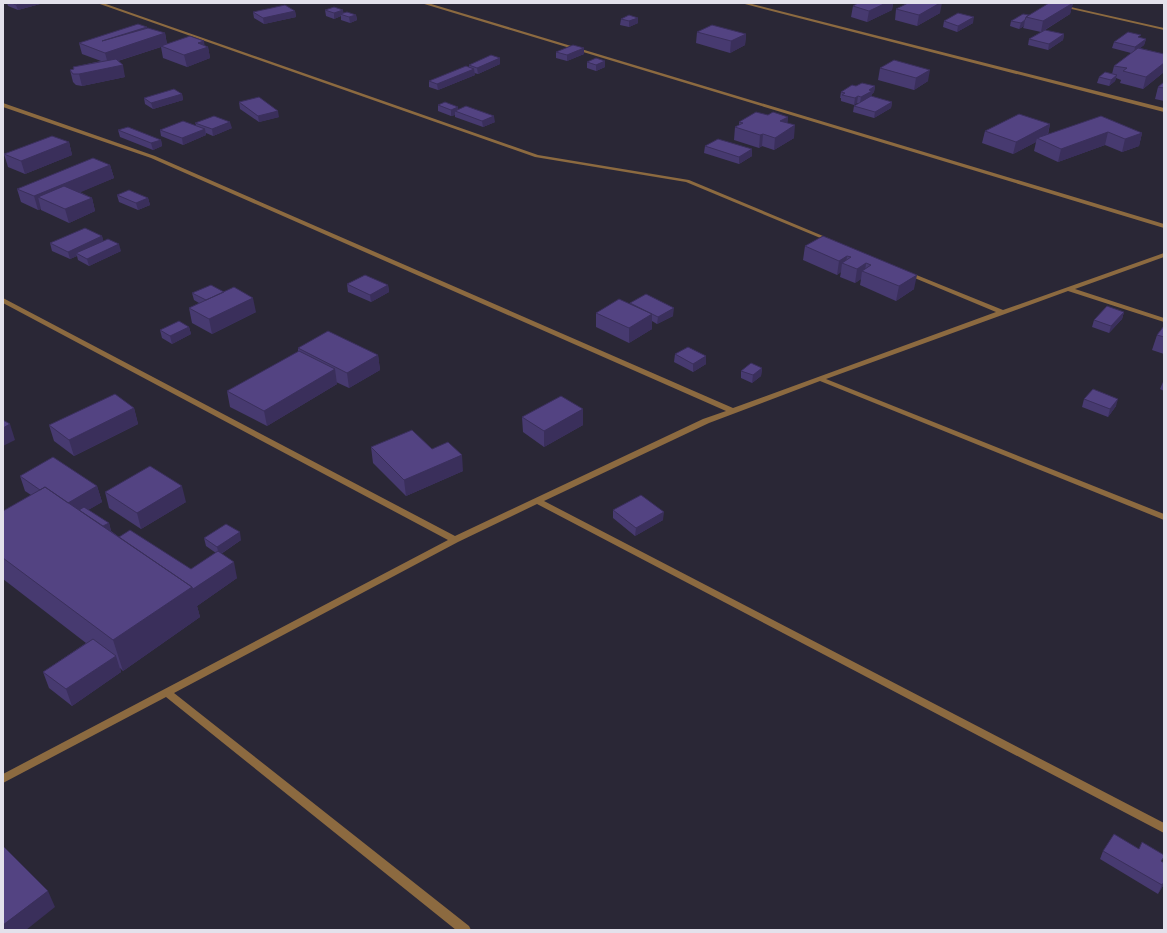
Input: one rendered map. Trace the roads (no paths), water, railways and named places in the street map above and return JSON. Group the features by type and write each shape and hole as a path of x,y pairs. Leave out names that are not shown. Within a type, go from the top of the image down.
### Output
{"street":[{"path":"99,3 537,156 687,181 841,245"},
{"path":"423,3 1164,226"},
{"path":"743,3 1164,110"},
{"path":"1047,3 1164,29"},
{"path":"3,105 153,157 733,411"},
{"path":"3,780 454,540 706,421 1002,312 1164,255"},
{"path":"900,270 1002,312"},
{"path":"1068,289 1164,320"},
{"path":"3,300 454,540"},
{"path":"820,379 1164,517"},
{"path":"537,501 1164,828"},
{"path":"167,693 465,930"}]}
